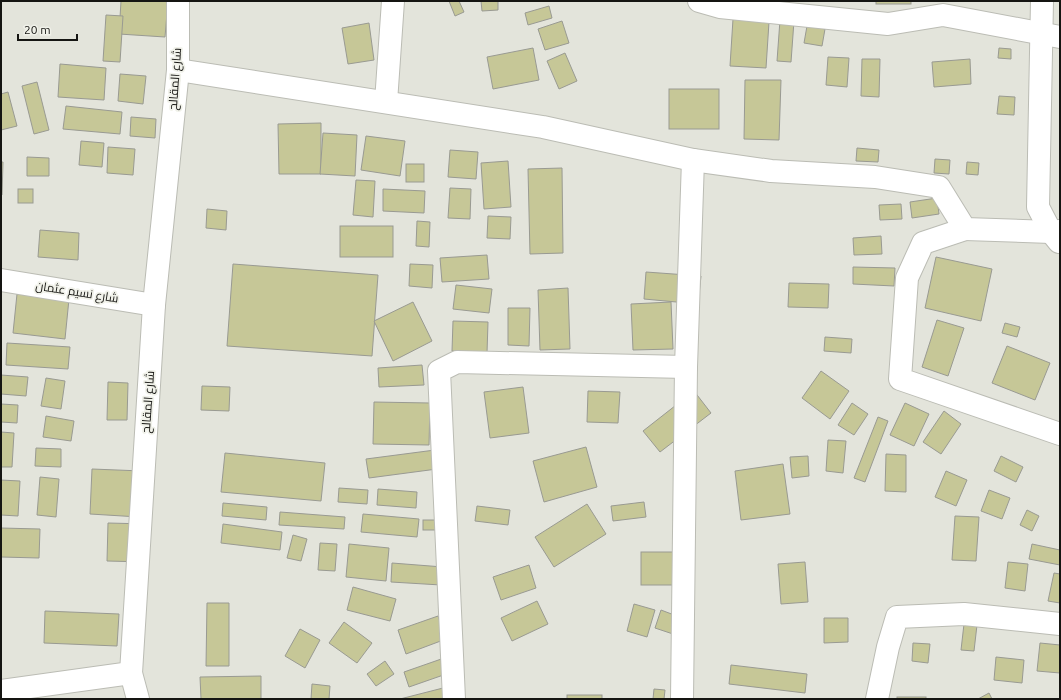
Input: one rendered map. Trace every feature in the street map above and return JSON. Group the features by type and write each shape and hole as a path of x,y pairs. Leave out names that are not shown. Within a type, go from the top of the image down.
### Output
{"street":[{"name":"شارع المقالح","path":"138,699 131,673 154,305 178,70 178,1"},
{"path":"386,102 392,1"},
{"path":"699,1 720,7 833,10 888,24 943,15 1050,35"},
{"path":"1042,1 1050,35 1038,207 1057,235"},
{"path":"178,70 543,127 693,160 771,171 875,177 939,187 965,229"},
{"path":"682,699 686,368 693,160"},
{"path":"1057,235 965,229 923,243 907,278 900,379 1060,434"},
{"name":"شارع نسيم عثمان","path":"1,280 154,305"},
{"path":"454,699 439,371 457,362 686,368"},
{"path":"877,699 888,647 897,617 964,614 1060,624"},
{"path":"1,691 131,673"}],"building":[{"path":"121,1 168,1 165,37 119,34"},
{"path":"449,1 459,1 464,12 455,16"},
{"path":"481,1 498,1 498,10 482,11"},
{"path":"876,1 911,1 911,4 876,4"},
{"path":"549,6 552,18 528,25 525,13"},
{"path":"106,15 123,16 120,62 103,61"},
{"path":"733,19 769,22 766,68 730,66"},
{"path":"780,20 794,21 791,62 777,61"},
{"path":"562,21 569,43 545,50 538,29"},
{"path":"369,23 374,60 348,64 342,28"},
{"path":"807,26 825,29 822,46 804,43"},
{"path":"533,48 539,80 493,89 487,57"},
{"path":"999,48 1011,49 1011,59 998,58"},
{"path":"565,53 577,81 559,89 547,61"},
{"path":"828,57 849,58 847,87 826,85"},
{"path":"862,59 880,59 879,97 861,96"},
{"path":"970,59 971,84 934,87 932,62"},
{"path":"60,64 106,68 104,100 58,97"},
{"path":"120,74 146,76 143,104 118,101"},
{"path":"745,80 781,80 779,140 744,139"},
{"path":"37,82 49,130 34,134 22,86"},
{"path":"669,89 719,89 719,129 669,129"},
{"path":"8,92 17,126 1,130 1,94"},
{"path":"999,96 1015,97 1014,115 997,114"},
{"path":"66,106 122,112 120,134 63,129"},
{"path":"131,117 156,119 155,138 130,136"},
{"path":"321,123 321,174 279,174 278,124"},
{"path":"323,133 357,135 355,176 320,174"},
{"path":"366,136 405,141 400,176 361,170"},
{"path":"81,141 104,143 102,167 79,165"},
{"path":"108,147 135,149 133,175 107,173"},
{"path":"857,148 879,150 878,162 856,161"},
{"path":"450,150 478,152 476,179 448,177"},
{"path":"27,157 49,158 49,176 27,176"},
{"path":"935,159 950,160 949,174 934,173"},
{"path":"508,161 511,207 484,209 481,163"},
{"path":"1,162 3,162 2,195 1,195"},
{"path":"967,162 979,163 978,175 966,174"},
{"path":"406,164 424,164 424,182 406,182"},
{"path":"562,168 563,253 530,254 528,169"},
{"path":"356,180 375,181 373,217 353,215"},
{"path":"450,188 471,189 470,219 448,218"},
{"path":"18,189 33,189 33,203 18,203"},
{"path":"383,189 425,191 424,213 383,211"},
{"path":"937,198 939,214 912,218 910,202"},
{"path":"901,204 902,219 880,220 879,205"},
{"path":"207,209 227,211 226,230 206,228"},
{"path":"488,216 511,217 510,239 487,238"},
{"path":"417,221 430,222 429,247 416,246"},
{"path":"340,226 393,226 393,257 340,257"},
{"path":"40,230 79,233 78,260 38,257"},
{"path":"881,236 882,254 854,255 853,238"},
{"path":"487,255 489,279 442,282 440,258"},
{"path":"936,257 992,269 981,321 925,308"},
{"path":"233,264 378,275 372,356 227,346"},
{"path":"410,264 433,265 432,288 409,286"},
{"path":"853,267 895,268 894,286 853,284"},
{"path":"646,272 701,276 698,304 644,299"},
{"path":"789,283 829,284 828,308 788,307"},
{"path":"456,285 492,289 489,313 453,309"},
{"path":"568,288 570,349 540,350 538,290"},
{"path":"17,294 69,299 65,339 13,333"},
{"path":"413,302 432,341 393,361 374,321"},
{"path":"671,302 673,349 633,350 631,304"},
{"path":"508,308 530,308 529,346 508,345"},
{"path":"937,320 964,328 948,376 922,367"},
{"path":"453,321 488,322 487,353 452,351"},
{"path":"1005,323 1020,327 1017,337 1002,333"},
{"path":"825,337 852,339 851,353 824,351"},
{"path":"7,343 70,347 68,369 6,365"},
{"path":"1007,346 1050,363 1035,400 992,383"},
{"path":"422,365 424,385 379,387 378,368"},
{"path":"821,371 849,391 830,419 802,398"},
{"path":"1,375 28,377 26,396 1,394"},
{"path":"46,378 65,381 61,409 41,406"},
{"path":"108,382 128,383 127,420 107,420"},
{"path":"202,386 230,387 229,411 201,410"},
{"path":"523,387 529,433 490,438 484,392"},
{"path":"588,391 620,392 618,423 587,422"},
{"path":"694,391 711,413 660,452 643,431"},
{"path":"374,402 430,403 429,445 373,444"},
{"path":"852,403 868,414 854,435 838,425"},
{"path":"905,403 929,414 914,446 890,435"},
{"path":"1,404 18,405 17,423 1,422"},
{"path":"944,411 961,424 941,454 923,442"},
{"path":"46,416 74,421 71,441 43,437"},
{"path":"878,417 888,421 865,482 854,478"},
{"path":"1,432 14,433 12,467 1,467"},
{"path":"828,440 846,441 843,473 826,471"},
{"path":"586,447 597,487 544,502 533,461"},
{"path":"36,448 61,449 61,467 35,466"},
{"path":"435,450 437,469 369,478 366,459"},
{"path":"225,453 325,463 321,501 221,492"},
{"path":"886,454 906,455 906,492 885,491"},
{"path":"808,456 809,476 792,478 790,457"},
{"path":"1001,456 1023,467 1016,482 994,471"},
{"path":"783,464 790,514 741,520 735,471"},
{"path":"92,469 142,471 139,517 90,514"},
{"path":"946,471 967,480 956,506 935,497"},
{"path":"40,477 59,479 56,517 37,515"},
{"path":"1,480 20,481 18,516 1,515"},
{"path":"339,488 368,490 367,504 338,502"},
{"path":"378,489 417,492 416,508 377,505"},
{"path":"989,490 1010,498 1002,519 981,511"},
{"path":"644,502 646,517 613,521 611,506"},
{"path":"223,503 267,507 266,520 222,516"},
{"path":"587,504 606,534 554,567 535,537"},
{"path":"477,506 510,510 508,525 475,521"},
{"path":"1027,510 1039,516 1032,531 1020,525"},
{"path":"280,512 345,517 344,529 279,525"},
{"path":"363,514 419,519 417,537 361,532"},
{"path":"955,516 979,517 976,561 952,560"},
{"path":"423,520 437,520 437,530 423,530"},
{"path":"108,523 147,524 146,562 107,561"},
{"path":"223,524 282,532 280,550 221,543"},
{"path":"1,528 40,529 39,558 1,557"},
{"path":"293,535 307,539 301,561 287,558"},
{"path":"320,543 337,544 335,571 318,570"},
{"path":"349,544 389,548 386,581 346,577"},
{"path":"1032,544 1060,550 1060,565 1029,559"},
{"path":"641,552 688,552 688,585 641,585"},
{"path":"805,562 808,602 781,604 778,564"},
{"path":"1008,562 1028,564 1025,591 1005,588"},
{"path":"392,563 443,567 441,585 391,582"},
{"path":"529,565 536,588 501,600 493,577"},
{"path":"1054,573 1060,574 1060,603 1048,601"},
{"path":"353,587 396,599 390,621 347,610"},
{"path":"537,601 548,624 512,641 501,618"},
{"path":"207,603 229,603 229,666 206,666"},
{"path":"634,604 655,610 647,637 627,631"},
{"path":"661,610 682,618 676,635 655,628"},
{"path":"45,611 119,614 117,646 44,643"},
{"path":"438,616 446,639 406,654 398,630"},
{"path":"824,618 848,618 848,642 824,643"},
{"path":"344,622 372,643 357,663 329,643"},
{"path":"964,624 977,625 974,651 961,650"},
{"path":"300,629 320,640 305,668 285,656"},
{"path":"913,643 930,644 928,663 912,661"},
{"path":"1040,643 1060,645 1060,673 1037,671"},
{"path":"447,657 452,672 409,687 404,672"},
{"path":"996,657 1024,660 1022,683 994,680"},
{"path":"385,661 394,674 376,686 367,674"},
{"path":"731,665 807,674 805,693 729,684"},
{"path":"261,676 261,699 201,699 200,677"},
{"path":"312,684 330,686 329,699 311,699"},
{"path":"443,688 446,699 400,699"},
{"path":"654,689 665,690 664,699 653,699"},
{"path":"989,693 992,699 978,699"},
{"path":"567,695 602,695 602,699 567,699"},
{"path":"897,697 926,697 926,699 897,699"}]}
